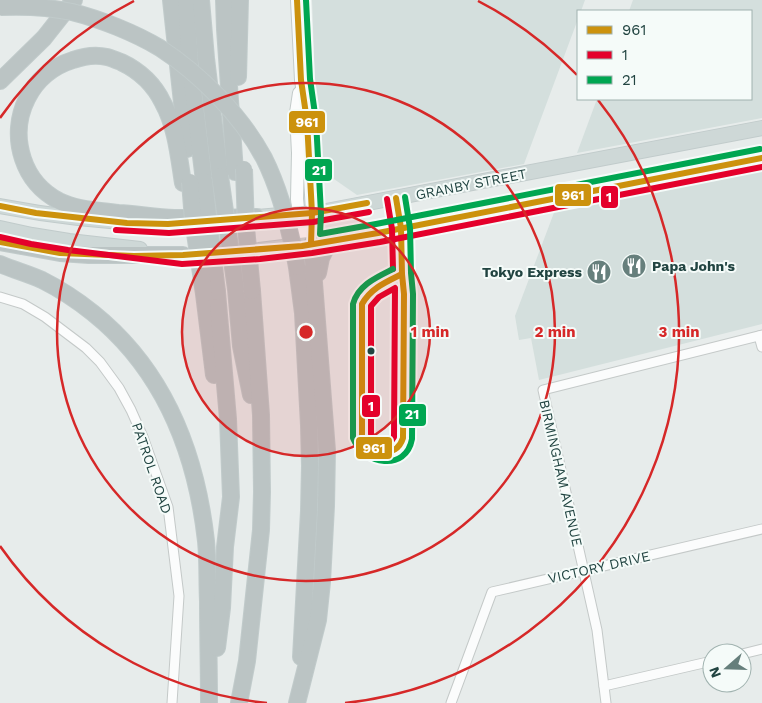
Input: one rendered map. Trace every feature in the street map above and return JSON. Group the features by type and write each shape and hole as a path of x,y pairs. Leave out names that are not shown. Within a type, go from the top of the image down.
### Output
{"highway":[{"path":"0,14 13,0"},
{"path":"0,81 44,38 74,0"},
{"path":"171,0 193,182 211,293 224,472 225,547 222,608 210,703"},
{"path":"186,0 190,65 193,220 211,293"},
{"path":"201,0 206,58 233,172 251,222 244,290 241,346 262,454 261,530 245,703"},
{"path":"224,0 233,172 244,290"},
{"path":"233,172 239,108 240,0"},
{"path":"0,7 44,8 72,12 118,27 160,48 207,85 233,113 252,138 264,159 289,225 303,313 309,425 310,511 298,699"},
{"path":"193,182 177,144 164,105 155,88 145,77 126,65 108,57 95,56 75,59 56,68 41,79 28,97 22,110 18,127 19,148 27,170 36,184 61,202 81,209 163,217 251,222"},
{"path":"0,242 60,253 89,255 183,255"},
{"path":"314,288 322,258 329,242"},
{"path":"298,699 318,620 326,506 327,451 314,288 307,245"},
{"path":"0,264 42,280 84,306 104,322 120,337 147,370 172,414 190,459 197,487 206,542 210,703"},
{"path":"240,703 248,661"}],"main road":[{"path":"296,0 301,80 307,121 307,245"},
{"name":"GRANBY STREET","path":"0,206 36,213 127,223 251,222 306,214 762,128"},
{"path":"0,228 69,241 183,255 259,250 329,242 762,158"}],"street":[{"name":"PATROL ROAD","path":"0,297 23,304 45,317 86,348 100,362 119,388 143,437 168,507 178,596 172,703"},
{"path":"761,335 762,347"},
{"name":"BIRMINGHAM AVENUE","path":"606,703 597,630 543,390 761,335"},
{"name":"VICTORY DRIVE","path":"451,703 492,592 762,529"},
{"path":"604,686 702,663"}],"shaded area":[{"path":"312,0 585,0 581,10 577,10 577,22 524,164 357,195 318,168"},
{"path":"633,0 762,0 762,118 577,153 597,100 752,100 752,10 629,10"},
{"path":"762,170 762,324 539,380 531,338 519,340 515,316 555,210"}],"transit line":[{"name":"961","path":"297,0 301,80 307,121 312,213 311,244"},
{"name":"21","path":"306,0 310,79 316,121 321,213 320,234 760,149"},
{"name":"961","path":"0,242 60,253 134,256 183,255 302,246 378,233 762,158"},
{"name":"1","path":"0,237 68,250 182,264 260,259 380,242 762,167"},
{"name":"21","path":"393,269 364,287 355,297 353,304 353,438 358,447 366,454 384,461 402,457 408,450 412,439 413,294 410,228 405,197"},
{"name":"961","path":"396,198 401,228 402,274"},
{"name":"1","path":"387,199 392,229 393,269"},
{"name":"961","path":"0,206 36,213 127,223 168,224 312,213 367,203"},
{"name":"1","path":"116,230 169,233 313,222 369,212"},
{"name":"961","path":"402,274 404,294 403,438 400,445 395,449 383,452 371,447 362,436 362,304 374,290 402,274"},
{"name":"1","path":"395,288 394,437 389,442 382,443 371,434 371,306 379,297 395,288"}],"place":[{"name":"Papa John's","path":"634,266"},
{"name":"Tokyo Express","path":"599,272"}]}
